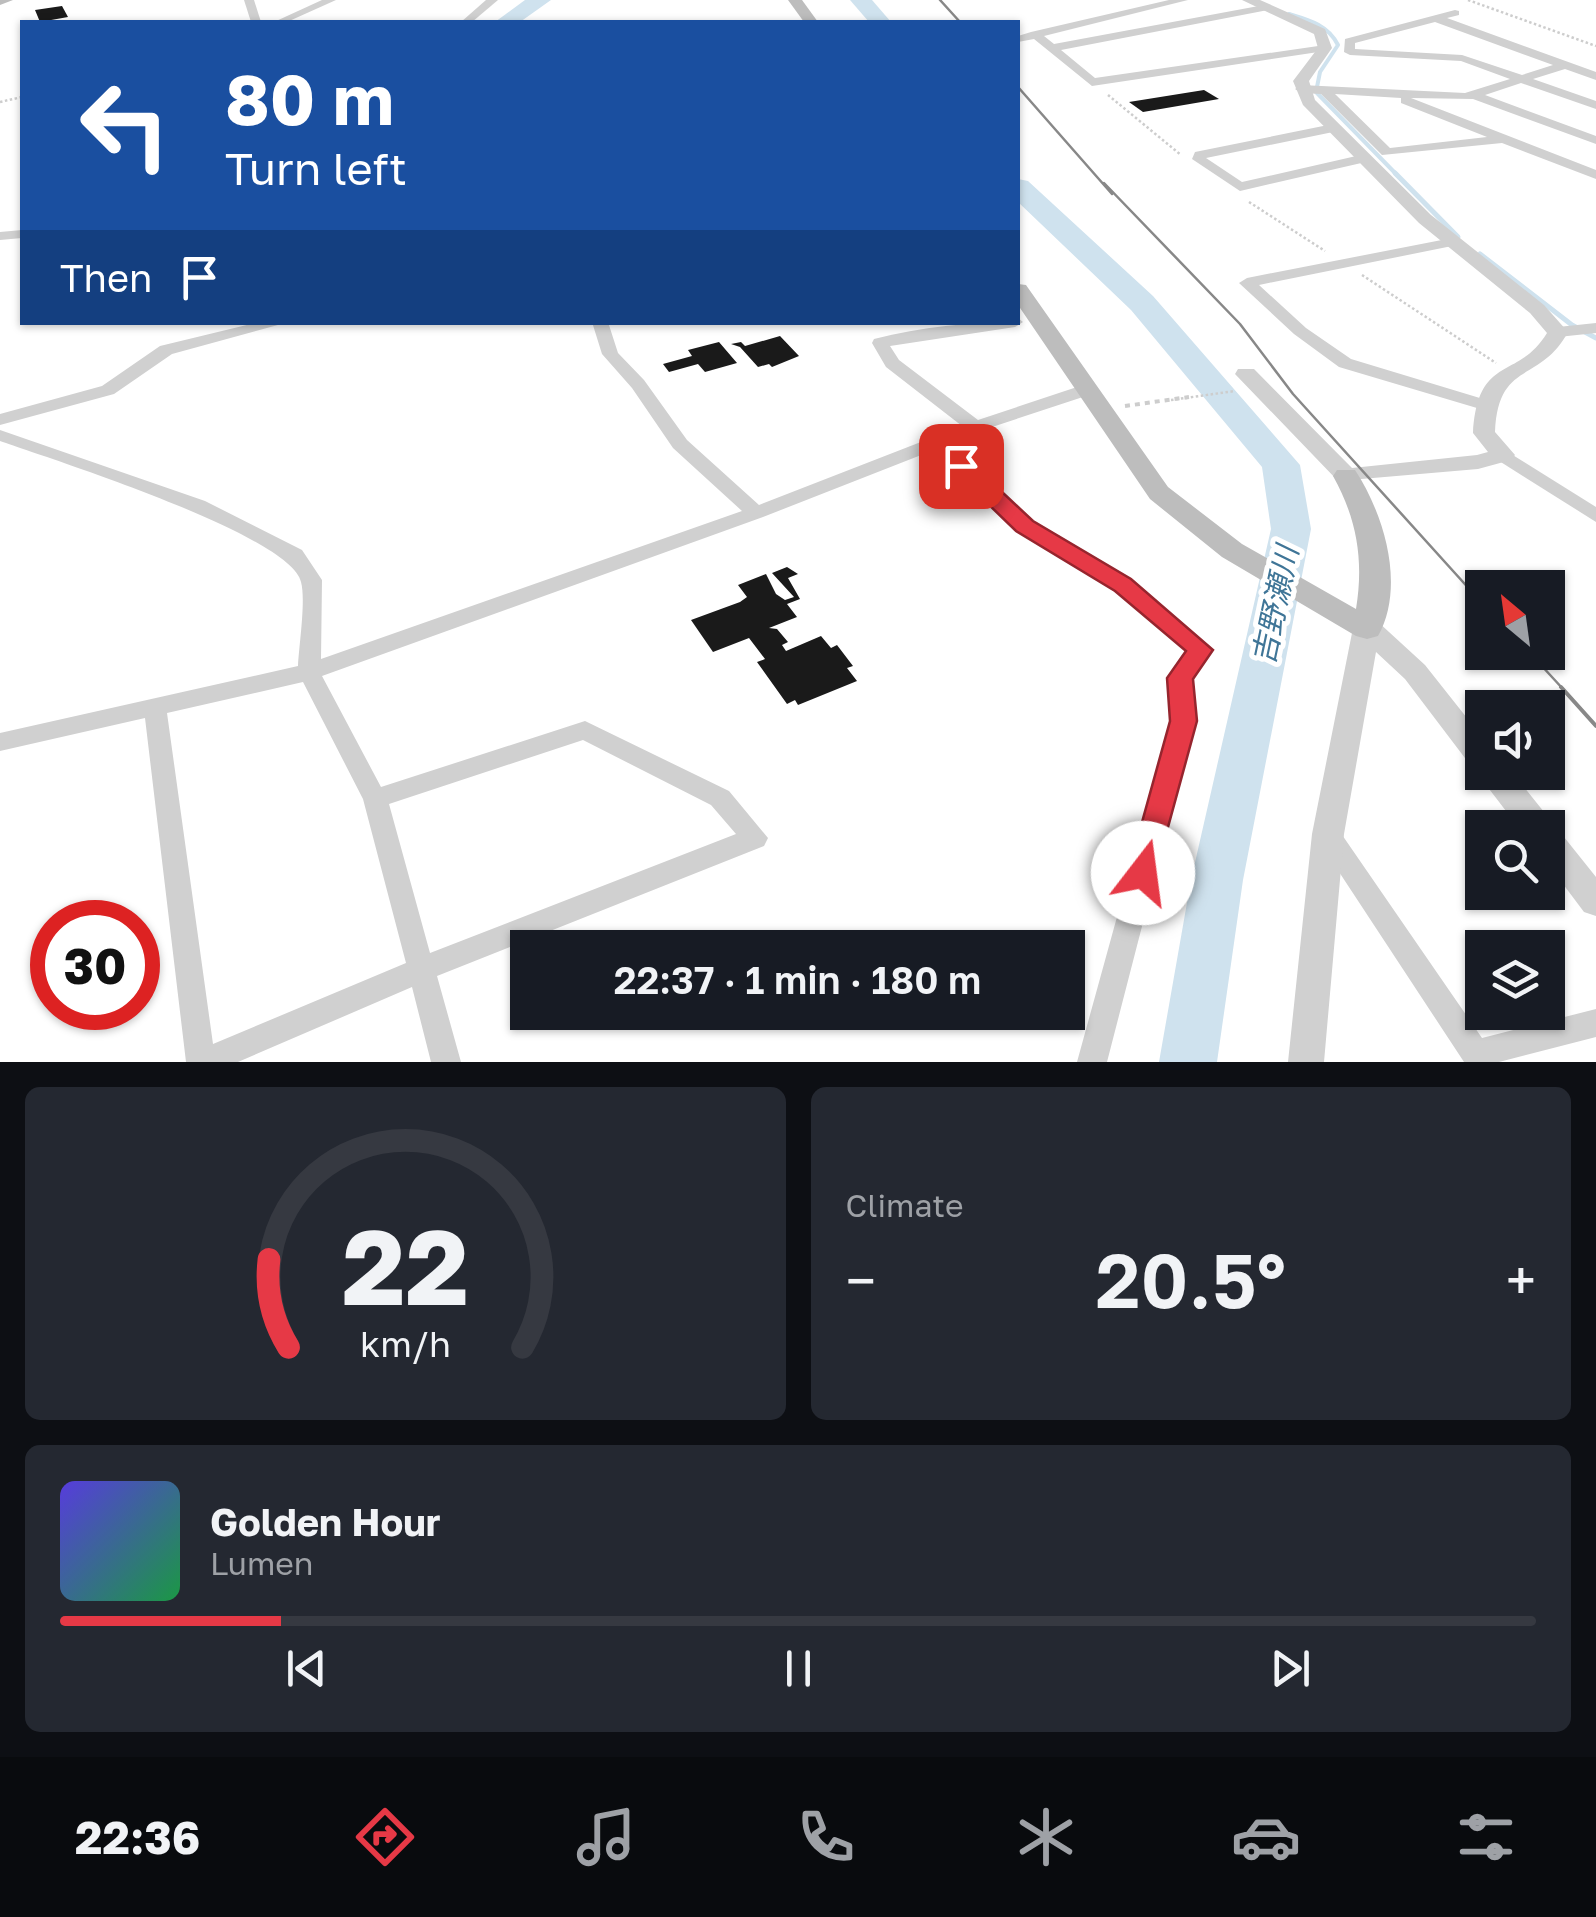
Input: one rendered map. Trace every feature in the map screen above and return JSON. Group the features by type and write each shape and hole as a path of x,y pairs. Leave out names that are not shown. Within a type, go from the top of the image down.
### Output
{"main road":[{"path":"1024,322 1086,390 1159,493 1202,532 1367,628 1375,596 1373,534 1346,476"}],"street":[{"path":"283,20 331,0"},
{"path":"468,20 493,0"},
{"path":"1020,38 1140,4 1184,0"},
{"path":"1249,0 1316,29 1325,40 1324,48 1304,75 1314,90 1387,152 1502,138"},
{"path":"1053,48 1264,8"},
{"path":"1454,13 1349,41 1350,52 1462,58 1596,106"},
{"path":"1436,18 1596,76"},
{"path":"1035,34 1092,82 1324,48"},
{"path":"1462,58 1508,44"},
{"path":"1314,90 1401,97 1476,94 1564,65"},
{"path":"1314,90 1308,102 1452,242 1537,310 1580,330"},
{"path":"1476,94 1596,140"},
{"path":"1401,97 1429,123"},
{"path":"1401,97 1596,176"},
{"path":"1333,128 1200,155 1199,159 1240,187 1365,158"},
{"path":"1440,134 1452,146"},
{"path":"1452,242 1341,261 1247,283 1300,331 1345,364 1487,406"},
{"path":"601,325 610,354 638,384 680,444 756,513"},
{"path":"891,325 907,336"},
{"path":"970,325 880,344 892,363 975,427"},
{"path":"0,420 108,390 166,350 240,327"},
{"path":"1580,330 1554,342 1510,374 1488,397 1484,433 1502,455 1596,516"},
{"path":"1248,381 1346,476 1478,462 1502,455"},
{"path":"0,742 310,672 756,513 975,427 1086,390"},
{"path":"975,427 961,466 1024,526 1123,585 1200,650 1180,678 1183,721 1092,1062"},
{"path":"0,435 198,505 295,555 312,580 310,672 375,799 446,1062"},
{"path":"1367,628 1415,672 1465,736"},
{"path":"1306,1062 1328,834 1367,628"},
{"path":"155,706 202,1062 423,969 755,838 720,798 585,730 375,799"},
{"path":"1508,790 1524,810"},
{"path":"1328,834 1478,1058 1596,1023"},
{"path":"1565,862 1596,902"}],"path":[{"path":"1468,0 1596,46"},
{"path":"1092,82 1181,154 1180,158"},
{"path":"1235,193 1510,374"},
{"path":"1128,406 1248,381"}],"building":[{"path":"62,6 68,17 39,20 35,10"},
{"path":"1204,90 1219,99 1143,112 1129,102"},
{"path":"780,336 799,356 772,367 758,367 740,347 731,344 741,342 745,346"},
{"path":"719,342 737,363 705,372 698,364 669,372 663,364 692,356 688,350"},
{"path":"787,567 798,574 788,578 800,599 787,604 797,617 769,628 777,629 788,642 782,645 786,651 821,636 831,648 837,645 853,666 847,668 857,681 798,705 795,700 787,704 757,662 765,659 749,638 713,652 691,620 740,602 747,597 738,585 766,574 776,594 785,600 794,597 772,573"}],"waterway":[{"name":"吉野瀬川","path":"509,20 540,0"},
{"path":"861,0 878,20"},
{"path":"1289,14 1317,24 1334,38 1338,45 1320,72 1316,92 1397,175"},
{"path":"1395,173 1458,237"},
{"name":"吉野瀬川","path":"1020,189 1142,303 1281,465 1291,529 1217,880 1188,1062"},
{"path":"1480,254 1572,325 1596,338"}],"tram line":[{"path":"940,0 958,20"},
{"path":"1020,89 1112,194"},
{"path":"1104,183 1240,324 1293,394 1465,584"},
{"path":"1546,670 1563,689"},
{"path":"1561,687 1596,726"}],"route":[{"path":"961,466 1024,526 1123,585 1200,650 1180,678 1183,721 1143,873"}]}
